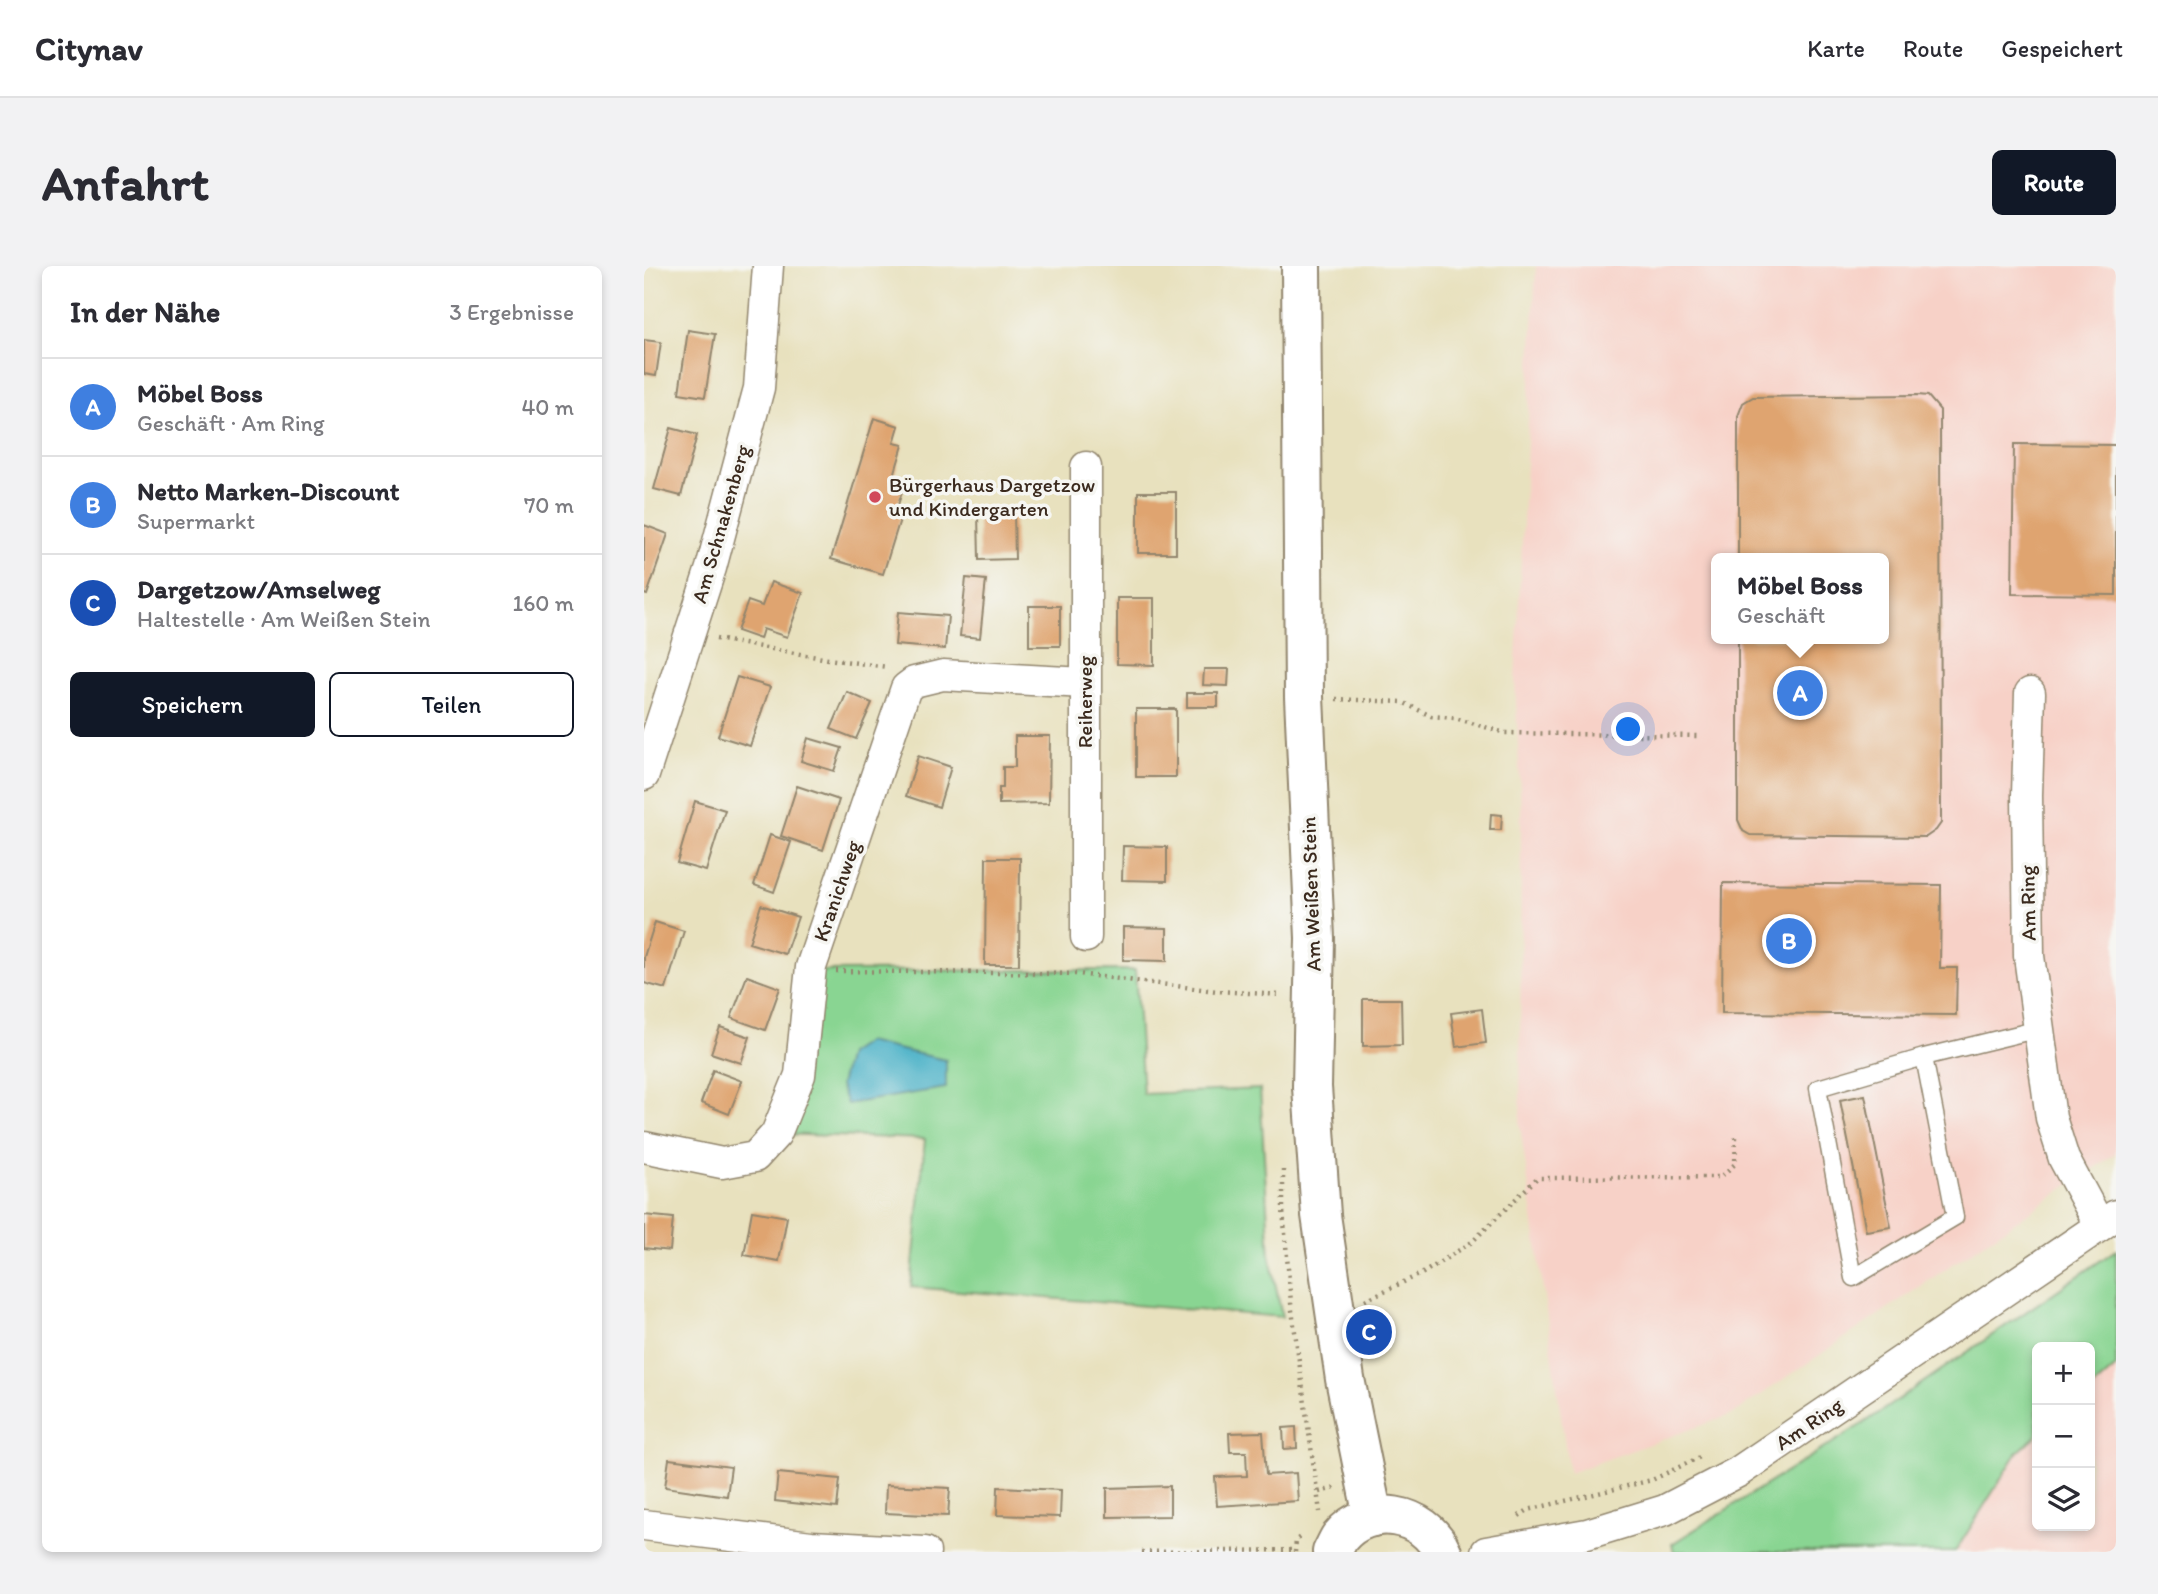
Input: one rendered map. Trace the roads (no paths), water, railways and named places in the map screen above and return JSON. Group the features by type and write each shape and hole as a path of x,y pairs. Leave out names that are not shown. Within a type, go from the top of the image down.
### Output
{"street":[{"name":"Am Schnakenberg","path":"644,775 711,568 759,388 768,266"},
{"name":"Am Weißen Stein","path":"1301,266 1304,697 1315,938 1312,1087 1321,1215 1345,1379 1373,1517"},
{"name":"Reiherweg","path":"1086,467 1086,937"},
{"name":"Kranichweg","path":"644,1147 722,1163 755,1157 776,1134 800,1075 811,967 906,688 914,682 943,675 1085,683"},
{"name":"Am Ring","path":"1486,1552 1587,1534 1665,1510 1738,1472 2108,1220 2064,1159 2051,1118 2029,956 2027,794 2030,693"},
{"path":"1332,1552 1340,1537 1355,1524 1373,1517 1391,1515 1409,1519 1425,1529 1437,1542 1441,1552"},
{"path":"644,1525 810,1549 925,1552"}],"lane":[{"path":"1924,1058 1955,1217 1853,1278 1818,1088 1924,1058 2039,1029"}],"water":[{"path":"866,1042 946,1060 946,1088 847,1104 840,1085 848,1054"}],"place":[{"name":"Bürgerhaus Dargetzow und Kindergarten","path":"875,497"},
{"name":"Möbel Boss","path":"1800,693"},
{"name":"Netto Marken-Discount","path":"1789,941"},
{"name":"Dargetzow/Amselweg","path":"1369,1332"}]}
